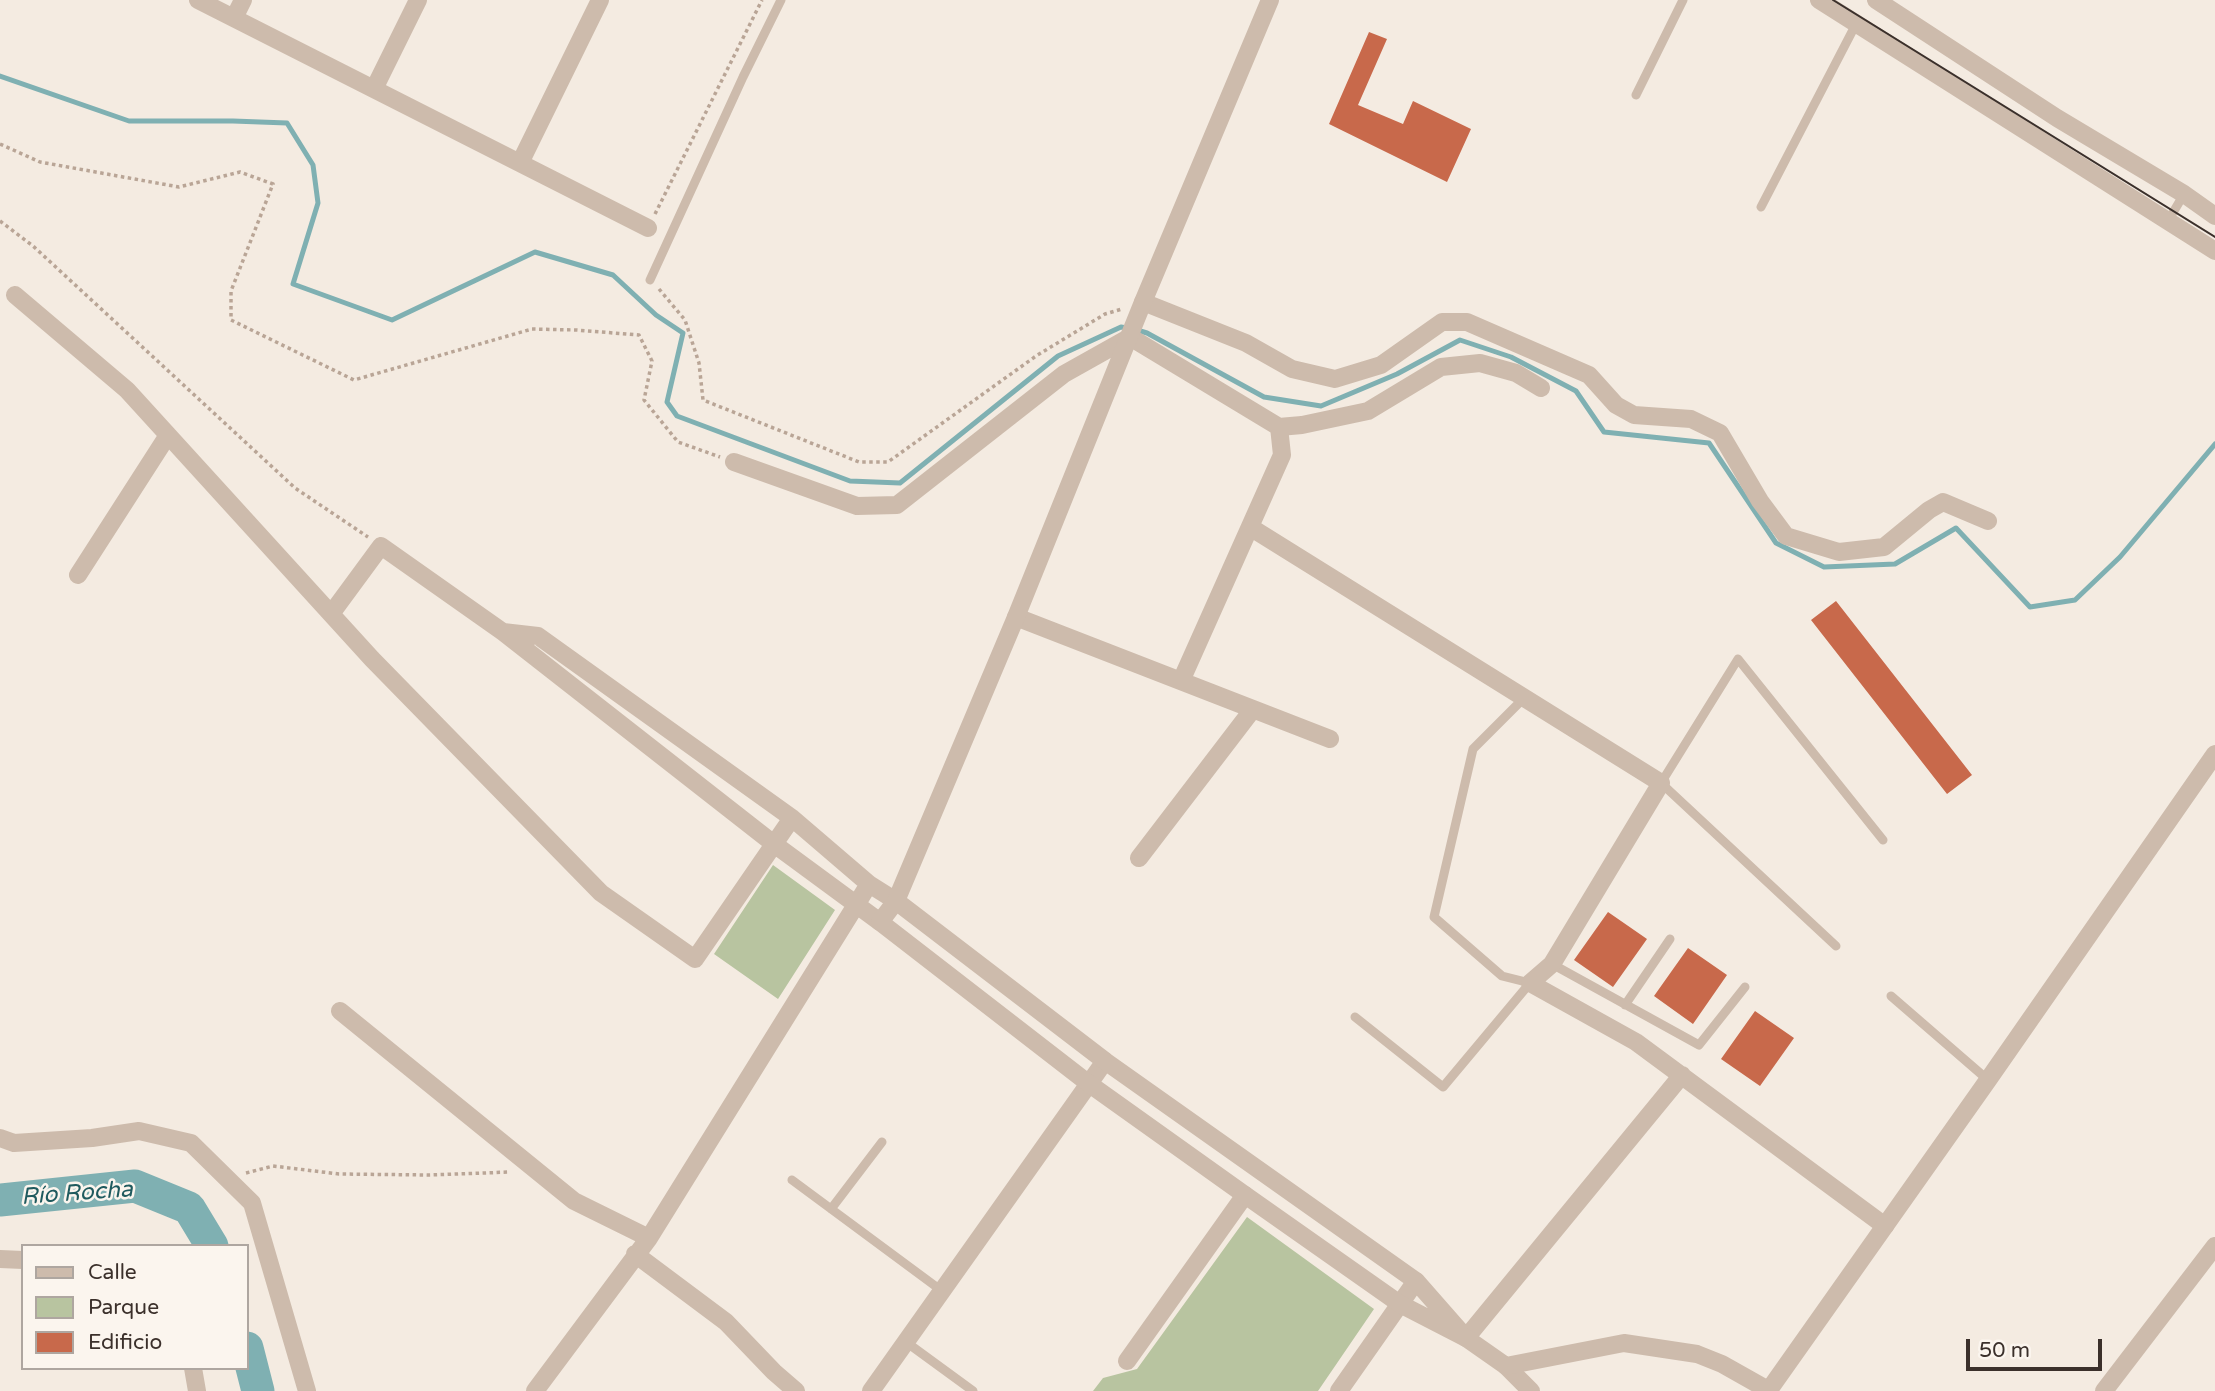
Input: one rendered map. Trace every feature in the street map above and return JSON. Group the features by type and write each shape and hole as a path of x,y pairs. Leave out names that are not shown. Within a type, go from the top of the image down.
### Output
{"street":[{"path":"198,0 648,228"},
{"path":"234,18 243,0"},
{"path":"374,89 418,0"},
{"path":"520,163 600,0"},
{"path":"880,922 896,901 1270,0"},
{"path":"1819,0 2215,251"},
{"path":"1876,0 2057,118 2215,216"},
{"path":"15,295 127,390 372,659 601,893 695,959 792,818"},
{"path":"1143,302 1246,342 1292,369 1335,379 1381,365 1443,322 1467,322 1588,375 1616,405 1634,415 1691,419 1720,433 1760,501 1786,536 1839,552 1884,548 1929,510 1943,502 1988,521"},
{"path":"734,462 857,506 897,505 1065,374 1132,332"},
{"path":"1132,332 1279,427 1302,425 1368,411 1441,368 1480,363 1516,373 1541,388"},
{"path":"1181,681 1282,455 1279,427"},
{"path":"78,575 168,435"},
{"path":"1250,527 1661,783 1552,964 1530,983 1636,1042 1885,1226"},
{"path":"331,614 381,546 503,632 774,845 880,922 1088,1083 1400,1304 1466,1338 1506,1367 1531,1391"},
{"path":"1016,617 1330,739"},
{"path":"503,632 538,636 792,818 869,884 896,901 1105,1061 1416,1281 1466,1338"},
{"path":"1139,858 1253,709"},
{"path":"1506,1367 1623,1343 1697,1354 1722,1364 1769,1391 2215,754"},
{"path":"535,1391 649,1238 869,884"},
{"path":"340,1011 574,1202 649,1238"},
{"path":"872,1391 1105,1061"},
{"path":"1466,1338 1682,1075"},
{"path":"0,1138 14,1143 92,1138 139,1131 191,1143 252,1203 307,1391"},
{"path":"1127,1361 1245,1195"},
{"path":"2104,1391 2215,1246"},
{"path":"635,1254 726,1322 796,1391"},
{"path":"0,1259 21,1260"},
{"path":"1339,1391 1416,1281"},
{"path":"193,1370 197,1391"}],"lane":[{"path":"650,280 781,0"},
{"path":"1636,95 1683,0"},
{"path":"1761,207 1856,24"},
{"path":"2168,221 2183,194"},
{"path":"1836,946 1661,783 1738,660 1883,840"},
{"path":"1355,1017 1443,1087 1530,983 1502,976 1434,917 1473,749 1524,699"},
{"path":"1625,1005 1670,939"},
{"path":"1552,964 1699,1045 1745,987"},
{"path":"1891,996 1988,1080"},
{"path":"831,1209 882,1142"},
{"path":"792,1180 943,1291"},
{"path":"906,1342 973,1391"}],"path":[{"path":"648,228 762,0"},
{"path":"0,144 40,162 179,187 240,172 273,184 231,291 232,320 354,380 532,329 639,335 652,361 644,400 678,442 734,462"},
{"path":"0,221 33,246 295,488 381,546"},
{"path":"650,280 685,320 699,363 703,400 859,462 888,462 1036,356 1105,314 1143,302"},
{"path":"227,1179 273,1166 352,1174 430,1175 537,1171"}],"green space":[{"path":"773,865 835,910 778,999 714,954"},
{"path":"1247,1217 1374,1309 1318,1391 1093,1391 1103,1378 1137,1369"}],"building":[{"path":"1369,32 1387,39 1358,105 1403,124 1413,101 1471,129 1447,182 1329,124"},
{"path":"1836,601 1972,775 1947,794 1811,620"},
{"path":"1608,912 1647,939 1613,987 1574,960"},
{"path":"1688,948 1727,975 1693,1024 1654,996"},
{"path":"1755,1011 1794,1038 1760,1086 1721,1059"}],"waterway":[{"path":"0,76 129,121 287,123 313,165 318,203 293,284 392,320 535,252 613,275 656,315 683,333 667,402 677,416 850,481 900,483 1058,356 1121,327 1127,328"},
{"path":"1137,330 1264,397 1321,406 1397,374 1460,340 1511,357 1576,391 1604,432 1709,443 1776,543 1824,567 1895,564 1956,528 2030,607 2075,600 2120,557 2215,444"},
{"name":"Río Rocha","path":"0,1200 135,1186 189,1208 211,1244"},
{"name":"Río Rocha","path":"248,1352 258,1391"}],"tram line":[{"path":"1833,0 2215,237"}]}
